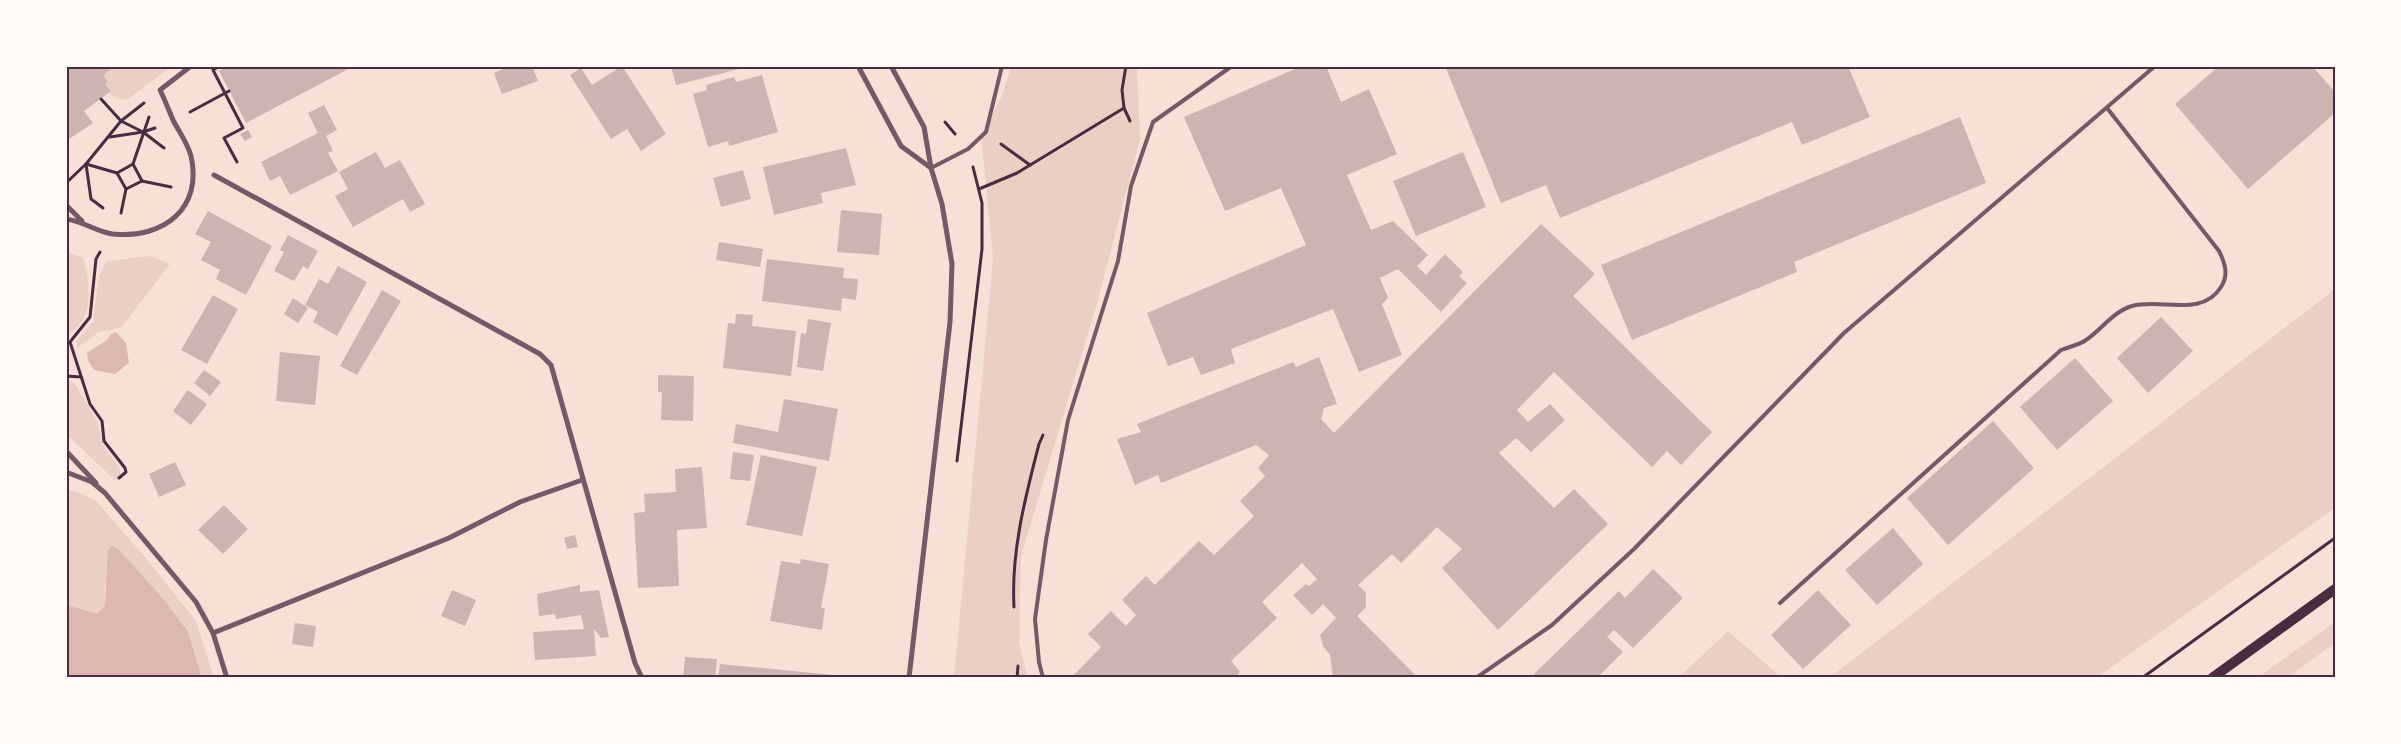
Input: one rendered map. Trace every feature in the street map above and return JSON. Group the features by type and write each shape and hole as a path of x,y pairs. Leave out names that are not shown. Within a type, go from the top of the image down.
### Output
{"main road":[{"path":"2212,678 2335,589"}],"street":[{"path":"66,219 84,223 111,234 136,234 151,231 162,228 171,222 191,195 194,181 188,148 160,90 191,66"},
{"path":"858,66 901,146 931,168"},
{"path":"891,66 924,127 931,168 942,204 952,264 950,322 909,678"},
{"path":"214,175 540,354 552,365 582,480 634,663 642,678"},
{"path":"66,204 84,223"},
{"path":"66,451 105,493 182,584 205,617 213,633 227,678"},
{"path":"66,472 92,482 105,493"},
{"path":"213,633 449,538 520,502 582,480"}],"lane":[{"path":"931,168 968,148 986,132 1002,66"},
{"path":"1043,678 1039,662 1035,619 1046,540 1068,420 1118,261 1131,186 1154,122 1232,66"},
{"path":"1476,678 1552,625 1634,549 1844,333 2155,66"},
{"path":"1780,603 2061,350 2085,341 2113,317 2131,306 2146,304 2190,305 2207,300 2219,290 2226,273 2224,261 2219,251 2107,108"}],"path":[{"path":"220,66 213,70 243,128 224,138 237,163"},
{"path":"66,183 86,164 121,121 160,90"},
{"path":"117,173 132,164 160,90"},
{"path":"192,111 229,91"},
{"path":"100,99 121,121 143,132 170,153 192,164"},
{"path":"978,189 1017,173 1124,108"},
{"path":"109,137 143,132"},
{"path":"998,143 1030,165"},
{"path":"86,164 117,173 126,190 142,181 175,188"},
{"path":"86,164 91,199 105,209"},
{"path":"132,164 142,181"},
{"path":"170,194 175,188 174,179"},
{"path":"111,234 96,259 90,317 68,343 82,377 90,404 102,422 104,441 126,472"},
{"path":"66,376 82,377"},
{"path":"2142,678 2335,538"}],"shaded area":[{"path":"115,66 172,66 127,100 118,99 109,93 111,90 105,84 103,75"},
{"path":"1012,66 1137,66 1140,139 1098,300 1021,556 1019,643 1028,678 954,678 993,259 981,135 1001,98"},
{"path":"66,251 83,258 88,279 89,295 87,310 83,319 77,328 66,337"},
{"path":"151,256 170,264 121,328 99,332 77,348 76,342 93,321 99,276 107,261"},
{"path":"2335,289 2335,508 2096,678 1829,678"},
{"path":"116,332 126,343 129,363 115,374 94,370 88,360 87,353"},
{"path":"66,381 71,381 75,384 97,421 103,445 119,467 121,477 116,481 66,434"},
{"path":"66,490 78,492 96,501 146,558 196,621 214,678 202,678 188,630 164,600 141,576 105,585 105,606 98,613 66,606"},
{"path":"113,546 119,550 164,600 188,631 202,678 66,678 66,606 98,613 105,606 108,550"},
{"path":"2335,622 2335,643 2287,678 2257,678"},
{"path":"1728,631 1782,678 1678,678"}],"building":[{"path":"66,66 115,66 103,75 108,82 105,84 111,91 84,111 93,123 66,141"},
{"path":"228,66 354,66 246,123 219,71"},
{"path":"510,66 532,66 538,81 502,94 494,73"},
{"path":"622,66 666,134 641,151 627,129 611,139 570,75 581,68 592,85"},
{"path":"671,66 743,66 743,68 676,85"},
{"path":"1302,66 1326,66 1341,102 1369,89 1397,154 1347,175 1371,230 1393,221 1428,255 1417,266 1426,275 1445,254 1463,272 1459,276 1467,283 1441,312 1398,269 1380,278 1388,298 1382,304 1402,355 1359,372 1333,309 1231,349 1235,363 1201,375 1193,357 1168,366 1147,313 1306,245 1281,188 1225,211 1184,117"},
{"path":"1445,66 1848,66 1870,117 1802,145 1792,122 1560,218 1546,185 1501,203"},
{"path":"2219,66 2312,66 2335,92 2335,113 2248,189 2175,104"},
{"path":"762,75 778,132 729,146 728,141 708,147 693,94 707,90 706,85 734,77 736,82"},
{"path":"324,105 337,130 326,136 333,151 328,153 338,171 290,195 280,176 270,181 261,162 318,133 308,113"},
{"path":"1960,117 1986,183 1794,262 1797,272 1632,340 1601,265"},
{"path":"248,130 252,137 245,141 240,134"},
{"path":"846,148 856,185 821,193 823,203 774,215 763,167"},
{"path":"376,152 385,168 400,160 425,204 410,212 403,199 353,227 335,196 348,189 339,172"},
{"path":"1463,152 1486,207 1416,236 1393,181"},
{"path":"743,170 751,199 721,207 713,178"},
{"path":"841,210 882,214 879,255 837,252"},
{"path":"208,211 272,246 246,295 216,279 220,270 201,260 211,242 195,234"},
{"path":"1541,224 1595,274 1573,296 1712,432 1681,465 1667,451 1652,467 1554,372 1517,410 1528,422 1550,404 1565,420 1531,452 1516,438 1499,453 1554,508 1574,489 1608,524 1498,630 1442,568 1462,549 1437,527 1401,563 1392,554 1358,585 1366,593 1366,607 1357,616 1418,678 1333,678 1330,655 1323,646 1320,635 1336,618 1323,604 1312,615 1293,595 1306,584 1309,586 1317,579 1302,563 1262,602 1277,618 1231,661 1240,672 1234,678 1071,678 1101,647 1088,634 1111,611 1126,626 1136,615 1122,600 1146,576 1155,585 1199,541 1214,555 1254,516 1240,501 1265,476 1258,468 1269,455 1256,445 1161,483 1158,475 1135,485 1117,439 1141,432 1137,424 1293,362 1296,367 1319,357 1337,404 1324,408 1321,419 1334,433"},
{"path":"288,235 318,251 308,269 303,266 294,281 274,271 284,252 280,250"},
{"path":"719,242 763,249 760,267 716,260"},
{"path":"767,259 844,268 843,278 858,279 856,300 842,298 841,311 762,301"},
{"path":"338,266 367,282 337,336 313,322 318,312 305,305 319,279 328,284"},
{"path":"382,290 401,301 357,375 340,366"},
{"path":"213,295 238,309 207,364 181,350"},
{"path":"293,298 308,308 298,323 284,314"},
{"path":"736,314 753,315 752,326 796,331 791,376 723,368 728,323 735,324"},
{"path":"2161,317 2193,351 2148,393 2117,358"},
{"path":"808,319 831,323 823,371 797,367 801,333 806,334"},
{"path":"280,352 320,356 315,405 276,401"},
{"path":"2075,358 2113,401 2057,450 2020,407"},
{"path":"204,370 221,382 210,396 194,383"},
{"path":"658,375 694,376 693,421 661,420 662,392 658,392"},
{"path":"188,390 207,404 191,425 173,411"},
{"path":"784,399 838,409 829,461 733,443 736,424 778,432"},
{"path":"1993,421 2034,468 1948,545 1907,498"},
{"path":"733,452 754,455 750,481 730,479"},
{"path":"761,455 817,467 802,536 746,525"},
{"path":"175,462 186,485 159,497 149,474"},
{"path":"702,467 707,528 677,530 679,586 638,588 634,513 645,512 644,494 676,492 675,469"},
{"path":"224,505 248,529 223,554 198,530"},
{"path":"1893,528 1923,564 1877,605 1845,570"},
{"path":"575,535 578,547 567,549 564,538"},
{"path":"801,559 829,564 821,608 825,608 822,630 770,621 781,561 800,564"},
{"path":"1653,569 1683,598 1633,648 1614,630 1607,637 1623,652 1597,678 1530,678 1619,591 1625,598"},
{"path":"580,585 580,592 599,590 609,637 601,638 594,629 596,656 535,660 533,632 584,629 581,615 556,619 555,614 539,616 537,594"},
{"path":"452,590 476,600 465,626 441,616"},
{"path":"1818,590 1851,625 1803,669 1771,635"},
{"path":"295,623 316,626 313,647 292,644"},
{"path":"685,657 717,659 715,678 683,678"},
{"path":"720,664 844,676 844,678 718,678"}]}
